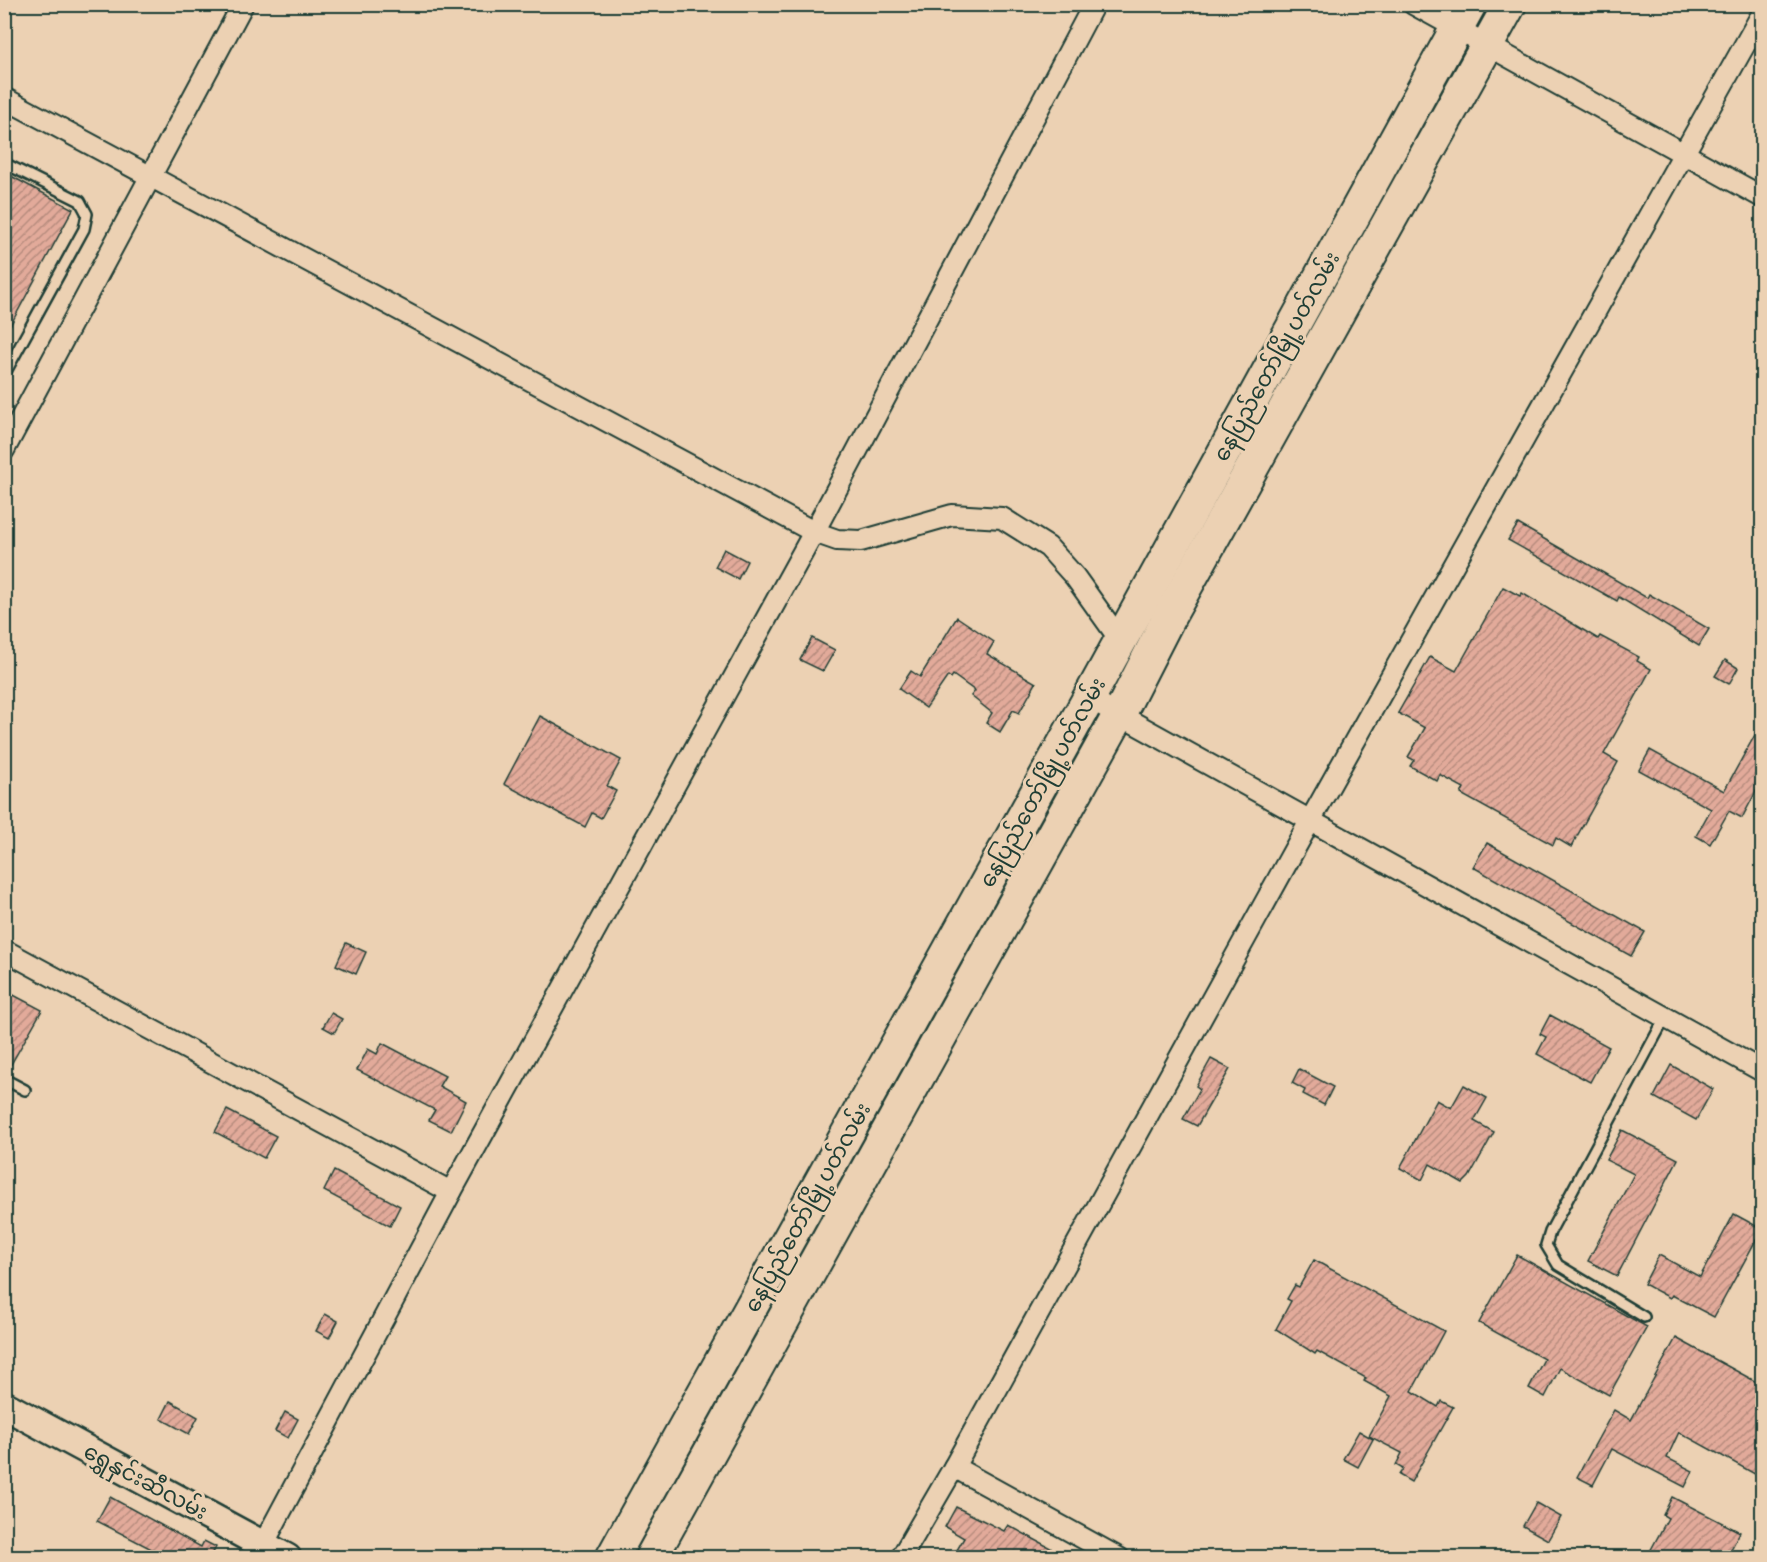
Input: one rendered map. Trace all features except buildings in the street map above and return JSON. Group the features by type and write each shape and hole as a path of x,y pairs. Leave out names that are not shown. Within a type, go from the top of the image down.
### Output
{"main road":[{"name":"နေပြည်တော်မြို့ပတ်လမ်း","path":"651,1557 1119,715 1169,617 1510,4"},
{"name":"နေပြည်တော်မြို့ပတ်လမ်း","path":"612,1557 1089,698 1464,16"}],"street":[{"path":"4,450 243,4"},
{"path":"260,1551 452,1192 814,532 1094,4"},
{"path":"1413,4 1464,16 1487,45 1762,197"},
{"path":"901,1557 954,1467 1310,821 1762,14"},
{"path":"4,98 814,532 837,540 861,542 952,515 1002,518 1048,548 1074,577 1120,640"},
{"path":"1089,698 1762,1071"},
{"path":"4,950 452,1192"},
{"name":"ရွှေနှင်းဆီလမ်း","path":"4,1405 260,1551 287,1557"},
{"path":"954,1467 1119,1557"}],"lane":[{"path":"4,163 80,201 87,214 84,229 4,375"},
{"path":"1644,1317 1558,1265 1546,1245 1550,1232 1665,1018"},
{"path":"4,1079 25,1090"}]}
